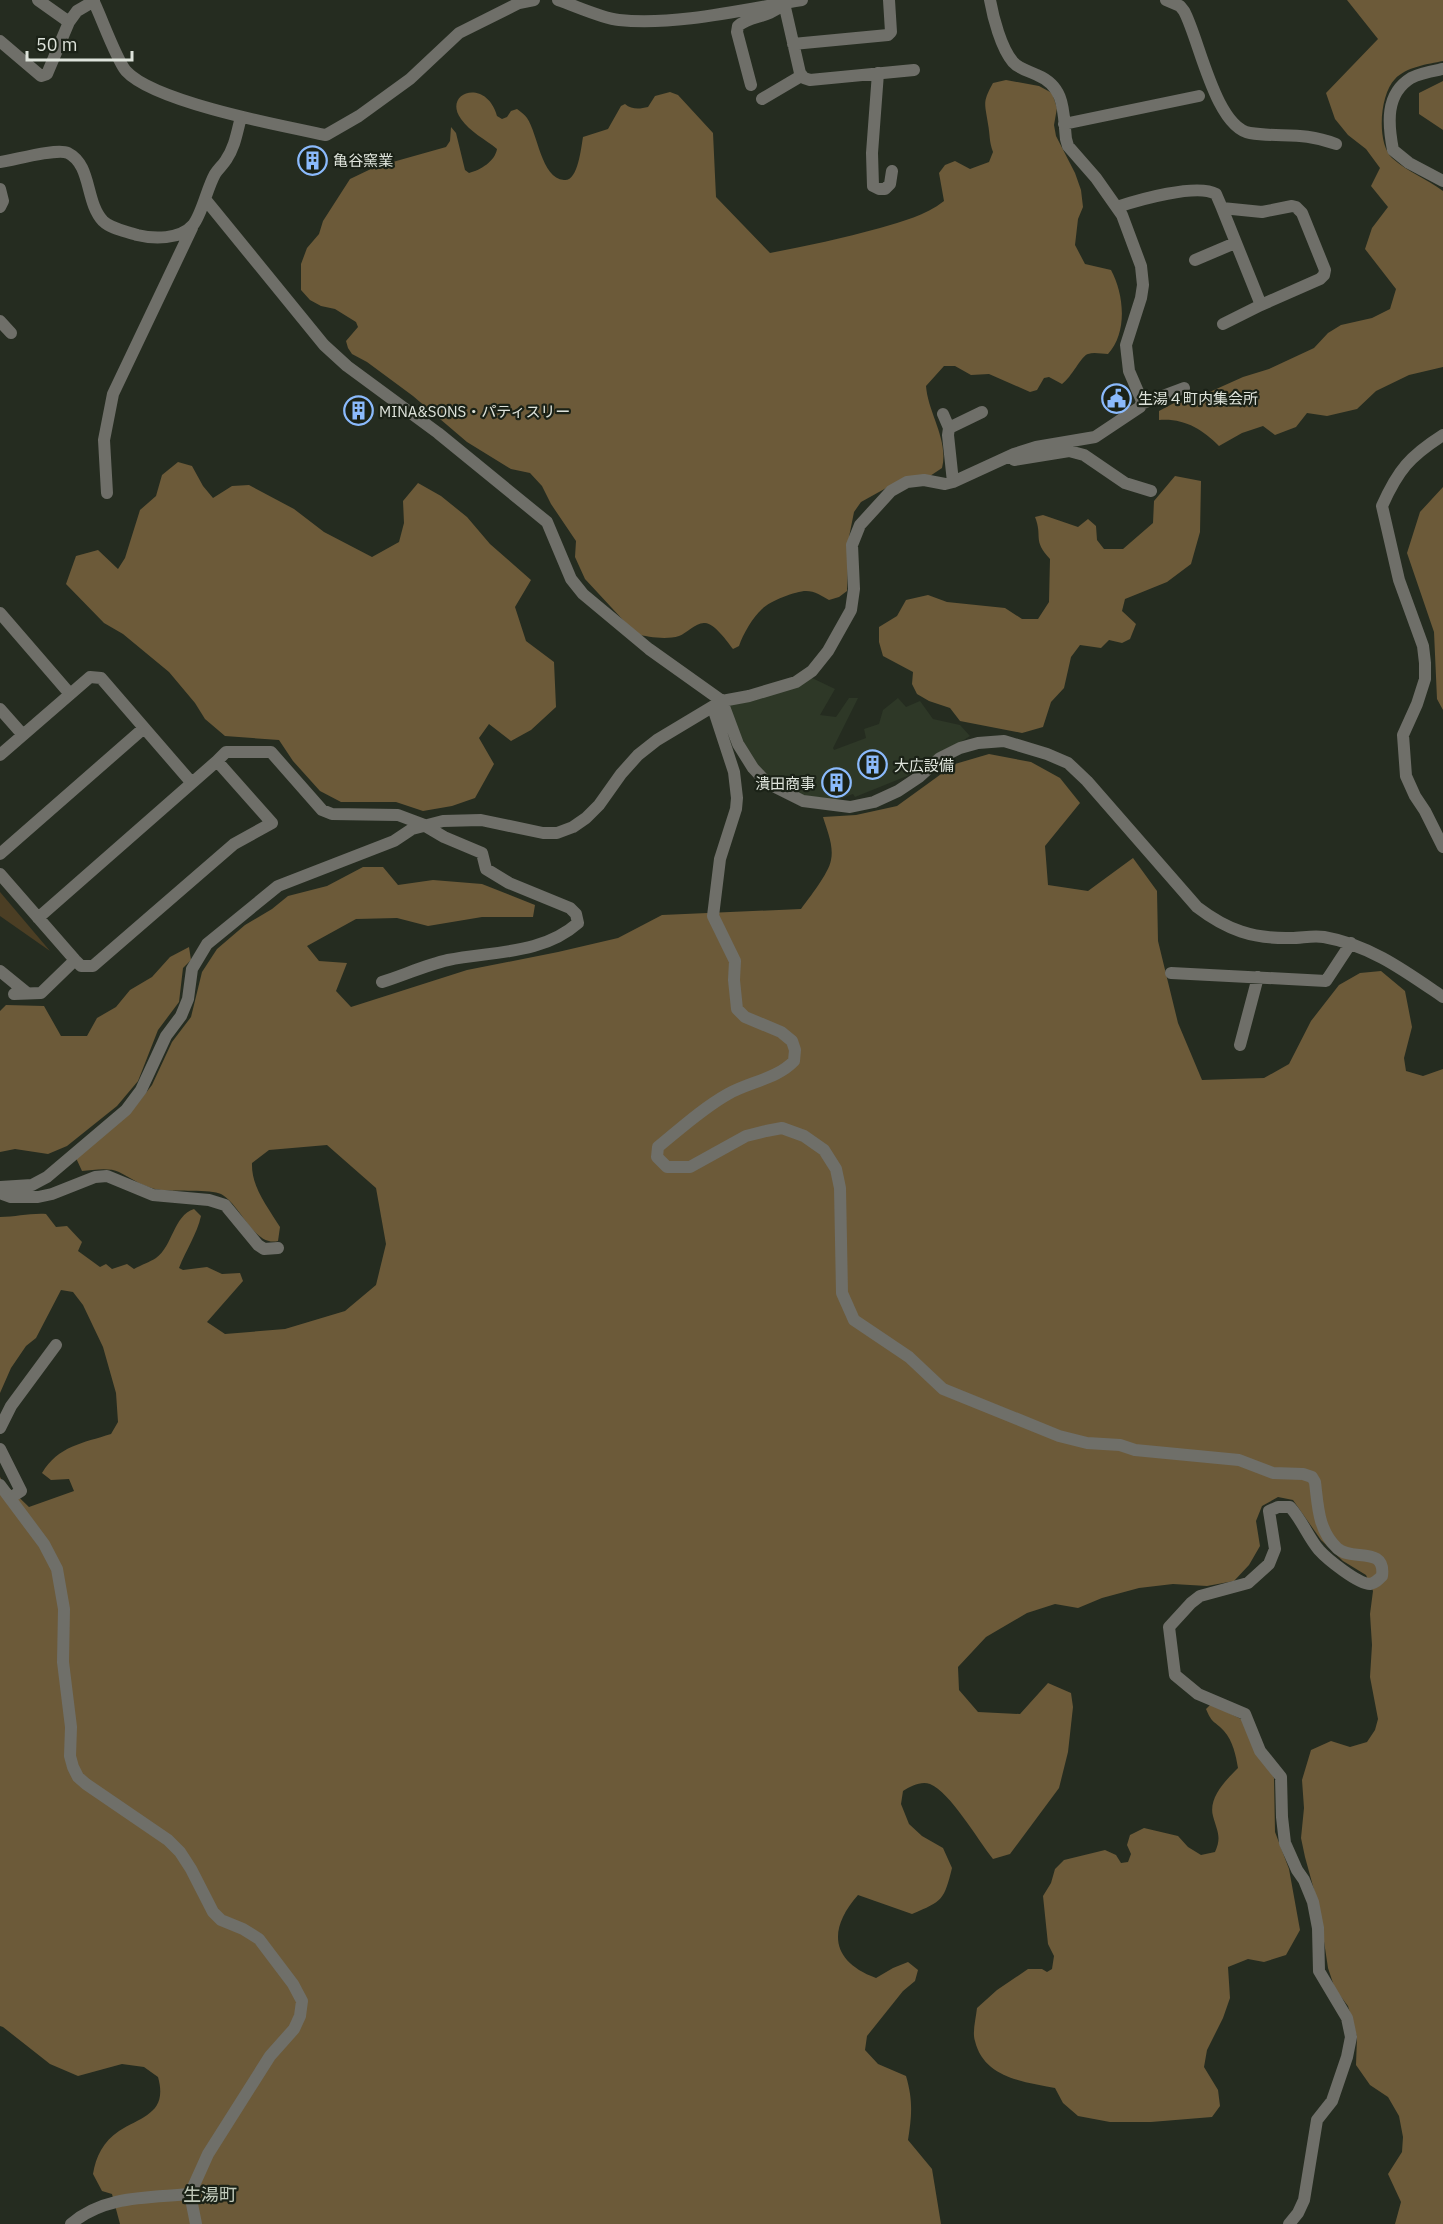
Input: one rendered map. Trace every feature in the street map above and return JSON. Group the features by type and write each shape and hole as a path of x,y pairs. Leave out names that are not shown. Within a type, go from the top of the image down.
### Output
{"street":[{"path":"38,0 69,22"},
{"path":"0,41 41,76 47,74 69,22 77,11 94,0 125,70 140,83 241,117 326,135 358,116 410,79 459,33 519,3 534,0"},
{"path":"558,0 617,20 685,18 802,0"},
{"path":"794,44 888,35 891,32 889,0"},
{"path":"990,0 996,26 1008,55 1018,67 1045,78 1053,84 1062,103 1068,146 1096,178 1125,221 1141,266 1143,285 1126,345 1129,371 1142,401 1141,404"},
{"path":"1166,0 1180,6 1184,11 1209,81 1220,103 1239,128 1249,133 1309,135 1336,144"},
{"path":"784,3 801,76"},
{"path":"751,85 738,26 769,15 784,3"},
{"path":"1443,69 1411,78 1393,96 1388,119 1393,150 1409,163 1443,180"},
{"path":"801,76 810,80 914,70"},
{"path":"878,74 872,153 872,182 875,188 882,190 888,187 892,171"},
{"path":"762,99 801,76"},
{"path":"1064,124 1199,96"},
{"path":"107,493 105,440 113,394 215,174 235,145 241,117"},
{"path":"0,162 66,152 84,171 91,204 104,222 118,229 143,236 168,237 181,233 193,225"},
{"path":"0,189 3,201 0,207"},
{"path":"1117,207 1167,195 1202,190 1216,194 1261,305"},
{"path":"205,199 324,345 347,366 438,433 548,522 571,579 583,594 649,649 722,701 738,744 753,768 767,783 803,801 850,807 874,802 898,791 940,758 960,748 978,743 1004,741 1047,753 1068,763 1087,781 1197,907 1212,919 1233,930 1270,939 1321,936 1359,945 1395,964 1443,997"},
{"path":"1222,208 1262,212 1296,207 1302,213 1325,270 1320,279 1223,324"},
{"path":"1195,260 1235,243"},
{"path":"0,321 11,333"},
{"path":"0,1187 32,1185 47,1177 126,1110 141,1090 166,1036 181,1016 188,999 192,969 207,944 278,886 394,841 412,829 443,821 481,820 557,833 573,827 599,805 621,774 638,755 657,740 722,701 749,696 796,682 812,671 828,651 851,610 854,589 852,545 860,525 891,490 907,482 924,480 953,482 1004,458 1036,447 1095,437 1140,407 1141,404 1184,388"},
{"path":"949,428 982,412"},
{"path":"943,414 949,428 953,482"},
{"path":"1443,435 1418,451 1402,468 1382,506 1399,580 1423,646 1425,663 1425,679 1403,735 1406,776 1443,847"},
{"path":"1004,458 1014,460 1069,451 1078,452 1125,483 1151,491"},
{"path":"0,613 70,694"},
{"path":"0,755 90,677 101,678 191,782"},
{"path":"722,701 715,714 734,772 737,798 736,809 720,859 713,916 735,961 737,1009 745,1017 781,1032 792,1041 795,1050 794,1061 780,1073 748,1084 726,1095 658,1147 657,1157 667,1167 690,1167 746,1136 782,1128 804,1136 824,1150 836,1169 840,1188 842,1293 854,1320 909,1357 943,1389 1059,1436 1087,1443 1239,1460 1273,1473 1303,1474 1312,1477 1315,1482 1321,1524 1333,1543 1345,1553 1373,1557 1379,1561 1381,1566 1382,1576 1369,1584 1341,1569 1323,1554 1290,1507 1278,1507 1269,1511 1275,1549 1269,1564 1248,1583 1200,1596 1169,1627 1175,1675 1198,1694 1245,1714 1260,1751 1281,1777 1282,1817 1286,1843 1313,1902 1318,1928 1319,1971 1350,2027 1350,2046 1340,2079 1332,2101 1317,2120 1304,2200 1298,2213 1289,2224"},
{"path":"0,709 23,735"},
{"path":"0,854 144,728"},
{"path":"38,918 226,752 271,752 322,810 332,814 398,815 425,826 482,853 486,869 570,908 576,914 578,923 569,931 517,952 446,960 382,982"},
{"path":"0,873 81,966 93,966 234,844 272,823 216,760"},
{"path":"1171,973 1326,981 1350,943"},
{"path":"14,994 41,993 75,960"},
{"path":"0,971 27,993"},
{"path":"1240,1045 1258,977"},
{"path":"0,1193 26,1198 38,1197 52,1194 95,1177 107,1176 153,1195 200,1198 225,1205 258,1245 264,1249 278,1248"},
{"path":"0,1428 11,1406 56,1345"},
{"path":"0,1449 21,1491 10,1498"},
{"path":"0,1485 44,1544 57,1569 64,1609 63,1662 71,1727 70,1756 78,1777 168,1840 180,1852 191,1869 213,1912 221,1920 243,1929 259,1940 293,1984 302,2001 300,2016 294,2029 270,2056 208,2154 190,2194 196,2224"},
{"path":"71,2224 101,2205 130,2198 190,2194"}],"shaded area":[{"path":"1347,0 1443,0 1443,61 1411,69 1395,79 1383,106 1382,130 1387,151 1392,158 1443,191 1443,367 1409,375 1376,391 1357,409 1327,416 1307,413 1296,427 1275,435 1263,426 1242,433 1219,446 1206,434 1192,426 1177,421 1159,420 1159,411 1174,403 1194,399 1243,377 1269,369 1314,348 1328,333 1341,325 1372,318 1390,309 1396,289 1365,249 1372,228 1388,207 1371,186 1380,168 1366,149 1348,135 1335,119 1326,93 1378,39"},
{"path":"1006,80 1039,86 1052,93 1057,108 1054,125 1056,136 1081,190 1083,207 1078,219 1075,245 1085,264 1111,270 1121,301 1119,335 1108,354 1088,354 1062,384 1049,377 1044,378 1037,390 1030,392 989,374 971,375 955,366 944,366 926,386 943,447 942,468 930,476 906,477 861,502 854,512 849,537 847,591 829,600 812,592 802,591 771,603 755,616 739,646 733,649 717,630 705,623 698,624 682,635 668,638 636,634 585,579 575,557 576,541 551,504 542,486 530,473 511,469 467,442 413,396 367,362 352,354 346,341 358,327 356,322 335,309 321,306 310,300 301,290 301,264 307,248 319,234 323,221 350,179 375,167 446,147 450,141 451,127 456,133 465,170 469,173 474,172 490,161 497,149 469,128 457,110 457,102 461,96 468,93 484,96 492,104 497,116 502,119 517,109 524,115 531,125 545,164 550,172 564,180 573,176 576,170 583,137 608,129 621,106 625,104 633,108 645,108 655,96 670,92 678,95 713,133 716,197 770,253 897,223 921,214 944,201 939,173 945,165 955,161 970,169 989,162 993,152 985,103 993,83"},
{"path":"1443,81 1443,130 1419,114 1419,93"},
{"path":"178,462 192,466 213,498 232,486 249,485 294,509 324,532 372,557 399,542 404,523 403,501 418,483 441,496 467,517 490,544 531,580 515,607 526,641 554,662 556,707 531,730 511,741 489,724 479,738 494,764 475,798 452,806 423,811 396,802 341,802 320,791 293,761 279,740 225,736 205,719 169,672 123,634 104,623 66,584 76,556 98,550 118,569 125,558 140,510 156,496 162,475"},
{"path":"1175,476 1201,481 1200,532 1191,564 1167,582 1125,599 1122,611 1136,624 1130,639 1122,643 1109,640 1101,648 1080,645 1071,657 1064,688 1051,702 1043,727 1022,733 960,721 950,708 917,694 912,684 913,672 883,656 879,642 879,627 897,616 906,600 928,595 947,602 1005,608 1022,619 1038,619 1049,602 1050,559 1039,543 1035,517 1043,515 1078,527 1088,519 1096,526 1097,540 1104,549 1123,549 1153,523 1154,501"},
{"path":"1443,487 1443,710 1437,699 1434,632 1407,553 1420,512"},
{"path":"812,678 835,689 820,715 836,717 849,698 858,698 834,750 866,738 864,729 879,724 883,710 898,698 906,707 920,701 933,719 960,725 970,736 907,776 855,797 853,794 833,801 804,798 753,768 728,705"},
{"path":"989,754 1031,762 1060,778 1080,803 1045,846 1048,885 1088,891 1133,858 1157,891 1158,941 1178,1023 1202,1080 1264,1078 1289,1064 1311,1021 1339,985 1360,973 1381,971 1405,991 1412,1027 1404,1058 1406,1071 1423,1076 1443,1069 1443,2224 1395,2224 1401,2202 1388,2174 1402,2152 1403,2137 1399,2116 1388,2097 1370,2085 1356,2065 1357,2037 1348,2006 1335,1989 1328,1968 1319,1908 1301,1838 1304,1808 1302,1780 1311,1750 1331,1741 1350,1747 1367,1742 1375,1730 1378,1719 1370,1677 1372,1645 1370,1614 1373,1591 1366,1575 1343,1561 1321,1540 1293,1500 1278,1497 1262,1506 1256,1521 1260,1546 1249,1565 1234,1581 1207,1586 1173,1584 1139,1588 1102,1598 1078,1608 1055,1604 1027,1613 986,1637 958,1667 959,1690 978,1712 1020,1714 1048,1683 1071,1693 1073,1707 1068,1752 1059,1788 1010,1854 993,1859 946,1796 927,1783 913,1786 903,1791 901,1804 909,1824 922,1836 943,1848 952,1868 944,1893 930,1906 912,1914 858,1895 848,1908 838,1932 838,1943 842,1953 861,1971 876,1978 908,1962 918,1970 915,1981 903,1991 867,2036 865,2050 878,2064 906,2076 911,2108 908,2140 932,2169 941,2224 120,2224 112,2194 102,2191 93,2174 94,2167 98,2155 109,2140 119,2131 145,2117 156,2106 160,2099 158,2077 144,2067 122,2064 78,2076 50,2064 0,2026 0,1477 29,1507 74,1491 69,1479 51,1480 42,1473 48,1464 63,1451 111,1434 118,1422 116,1393 103,1347 83,1305 73,1292 61,1290 36,1338 26,1346 11,1368 0,1393 0,1217 46,1214 56,1227 67,1226 82,1242 78,1251 100,1267 106,1264 112,1269 127,1264 134,1269 162,1253 177,1224 194,1209 201,1216 179,1268 183,1270 207,1267 222,1274 240,1273 243,1281 207,1322 225,1334 285,1329 345,1311 376,1285 386,1244 376,1188 327,1145 269,1150 252,1163 257,1189 280,1227 278,1241 262,1238 221,1194 167,1191 144,1185 111,1170 82,1171 76,1158 131,1112 152,1085 172,1042 191,1017 202,972 217,949 245,925 272,909 288,896 327,886 363,867 383,867 398,885 433,880 482,884 535,905 533,917 482,917 428,926 397,918 356,919 307,946 319,961 347,963 336,991 351,1007 467,970 618,938 662,915 801,909 823,878 831,860 831,844 823,817 856,815 897,806 955,764"},
{"path":"0,892 50,951 0,916"},
{"path":"189,947 191,960 183,968 179,1002 158,1030 138,1081 117,1106 67,1146 48,1154 15,1149 0,1152 0,1011 6,1005 44,1006 61,1036 87,1036 97,1018 116,1007 130,990 152,977 170,957"},
{"path":"1211,1704 1243,1720 1274,1778 1275,1832 1289,1869 1300,1930 1286,1955 1264,1962 1248,1959 1228,1967 1230,1998 1207,2050 1204,2067 1218,2090 1220,2106 1212,2117 1151,2122 1110,2122 1078,2116 1063,2103 1055,2088 1007,2076 996,2071 987,2063 974,2037 977,2008 997,1990 1028,1969 1042,1969 1047,1972 1052,1969 1054,1956 1048,1944 1043,1896 1051,1883 1055,1869 1064,1860 1105,1850 1116,1855 1121,1863 1128,1862 1131,1854 1127,1845 1130,1835 1144,1828 1178,1836 1188,1847 1201,1855 1215,1852 1218,1838 1212,1809 1213,1803 1219,1790 1238,1768 1230,1739 1208,1714 1206,1709"}],"place":[{"name":"亀谷窯業","path":"312,160"},
{"name":"生湯４町内集会所","path":"1117,398"},
{"name":"MINA&SONS・パティスリー","path":"358,411"},
{"name":"大広設備","path":"873,765"},
{"name":"潰田商事","path":"836,783"}],"district":[{"name":"生湯町","path":"210,2194"}]}
